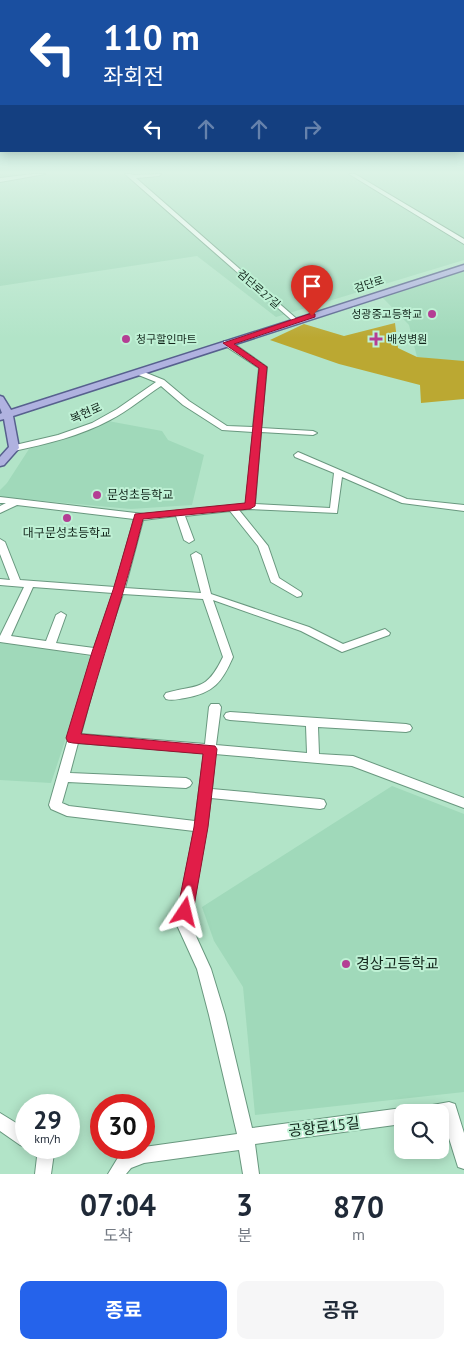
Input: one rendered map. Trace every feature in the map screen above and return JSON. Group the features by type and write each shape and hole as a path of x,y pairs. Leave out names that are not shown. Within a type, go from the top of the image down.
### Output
{"main road":[{"name":"검단로","path":"4,415 464,267"},
{"path":"0,399 14,448"},
{"path":"0,439 5,440 14,448"},
{"path":"0,464 14,448"}],"street":[{"name":"검단로27길","path":"190,229 296,321"},
{"path":"442,229 464,242"},
{"path":"228,343 263,367 250,506"},
{"path":"139,372 161,382 186,403 225,428 314,432"},
{"name":"복현로","path":"14,448 43,443 71,434 107,418 161,382"},
{"path":"298,456 405,501 464,508"},
{"path":"0,500 139,516 179,514 250,506 334,511 338,473"},
{"path":"0,510 15,502"},
{"path":"233,508 263,546 275,580 297,594"},
{"path":"179,514 189,540"},
{"path":"139,516 55,805 67,811 201,827"},
{"path":"0,542 16,583"},
{"path":"170,696 200,691 220,677 228,657 207,596 196,555"},
{"path":"0,582 215,597 305,629 342,648 385,633"},
{"path":"30,584 4,639 98,652"},
{"path":"50,646 61,615"},
{"path":"215,707 201,827 183,923 204,969 246,1139 250,1174"},
{"path":"230,716 406,728"},
{"path":"312,722 313,758"},
{"path":"73,738 353,761 464,803"},
{"path":"62,777 186,783"},
{"path":"205,793 320,804"},
{"path":"449,1110 464,1161"},
{"name":"공항로15길","path":"116,1174 125,1162 144,1155 394,1117"},
{"path":"0,1121 15,1131"},
{"path":"43,1174 45,1159"}],"shaded area":[{"path":"0,229 464,229 464,260 276,317 197,256 0,286"},
{"name":"성광중고등학교","path":"464,271 464,362 417,357 409,325 383,298"},
{"path":"395,323 398,348 417,357 464,361 464,399 421,403 420,385 339,364 270,340 304,324 344,336"},
{"name":"대구문성초등학교","path":"108,421 162,431 168,440 204,455 192,505 131,509 0,497 0,490 7,483 29,449"},
{"path":"0,641 93,657 51,783 0,780"},
{"name":"경상고등학교","path":"392,786 464,814 464,1092 255,1115 243,987 214,941 202,907"}],"place":[{"name":"성광중고등학교","path":"432,314"},
{"name":"청구할인마트","path":"126,339"},
{"name":"배성병원","path":"376,339"},
{"name":"문성초등학교","path":"97,495"},
{"name":"대구문성초등학교","path":"67,518"},
{"name":"경상고등학교","path":"346,964"}],"route":[{"path":"185,912 201,827 210,749 73,738 98,652 119,590 139,516 250,506 263,367 228,343 312,316"}]}
